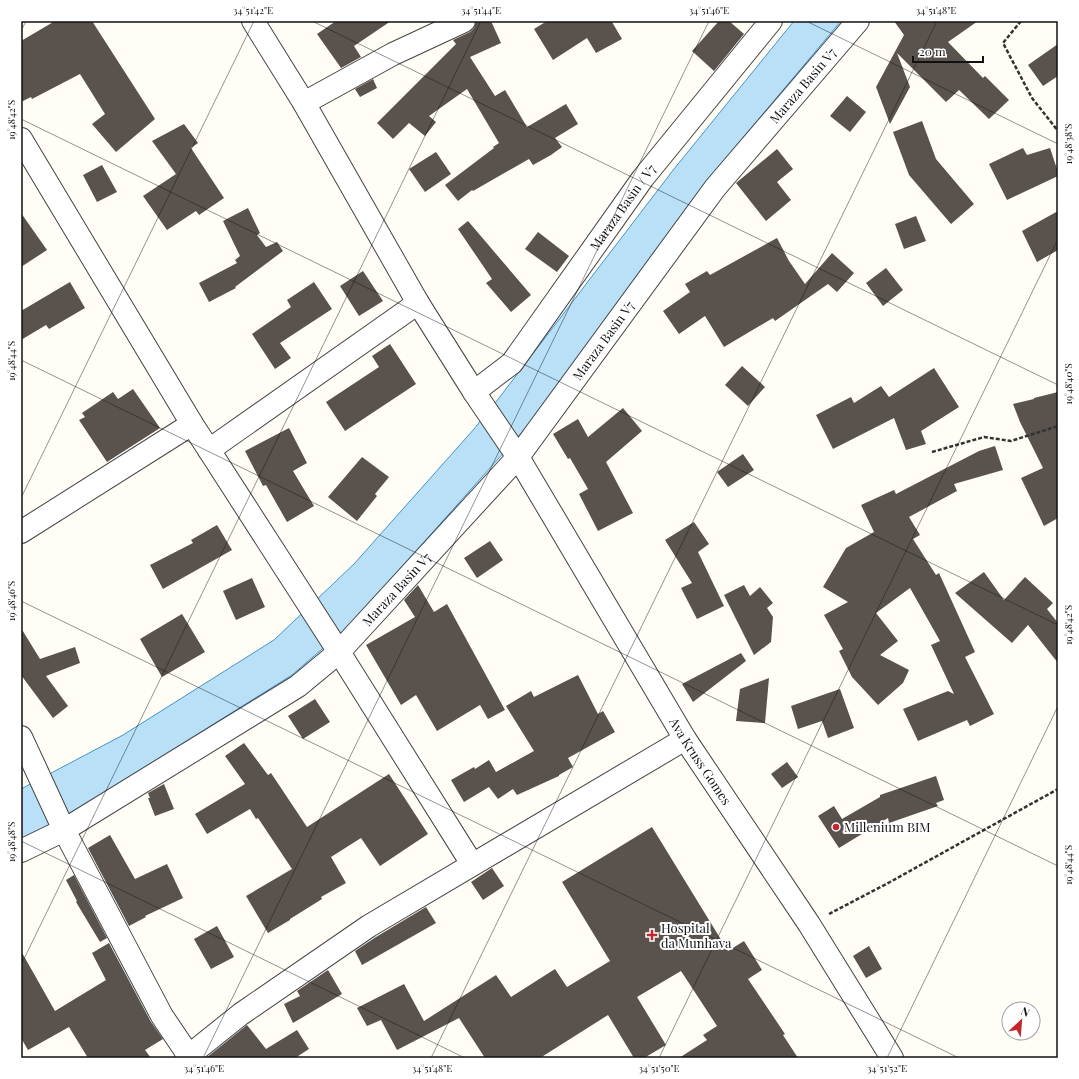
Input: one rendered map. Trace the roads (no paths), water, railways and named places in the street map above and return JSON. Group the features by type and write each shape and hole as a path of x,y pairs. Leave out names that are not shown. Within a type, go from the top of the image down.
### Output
{"street":[{"name":"Ava Kruss Gomes","path":"253,21 304,103 418,303 474,392 518,457 685,739 809,924 892,1058"},
{"path":"304,103 392,54 464,21"},
{"name":"Maraza Basin / V7","path":"474,392 512,363 643,178 771,21"},
{"name":"Maraza Basin V7","path":"21,851 64,830 298,686 338,652 518,457 716,188 858,21"},
{"path":"21,139 192,424 472,864"},
{"path":"209,450 418,303"},
{"path":"21,532 192,424"},
{"path":"21,737 64,830 162,1016 188,1057 241,1014 369,926 685,739"}],"water":[{"path":"794,21 841,21 705,183 531,422 350,625 292,675 46,829 21,840 21,789 123,735 274,640 354,564 474,429 674,169"}],"place":[{"name":"Millenium BIM","path":"836,827"},
{"name":"Hospital da Munhava","path":"652,935"}]}
